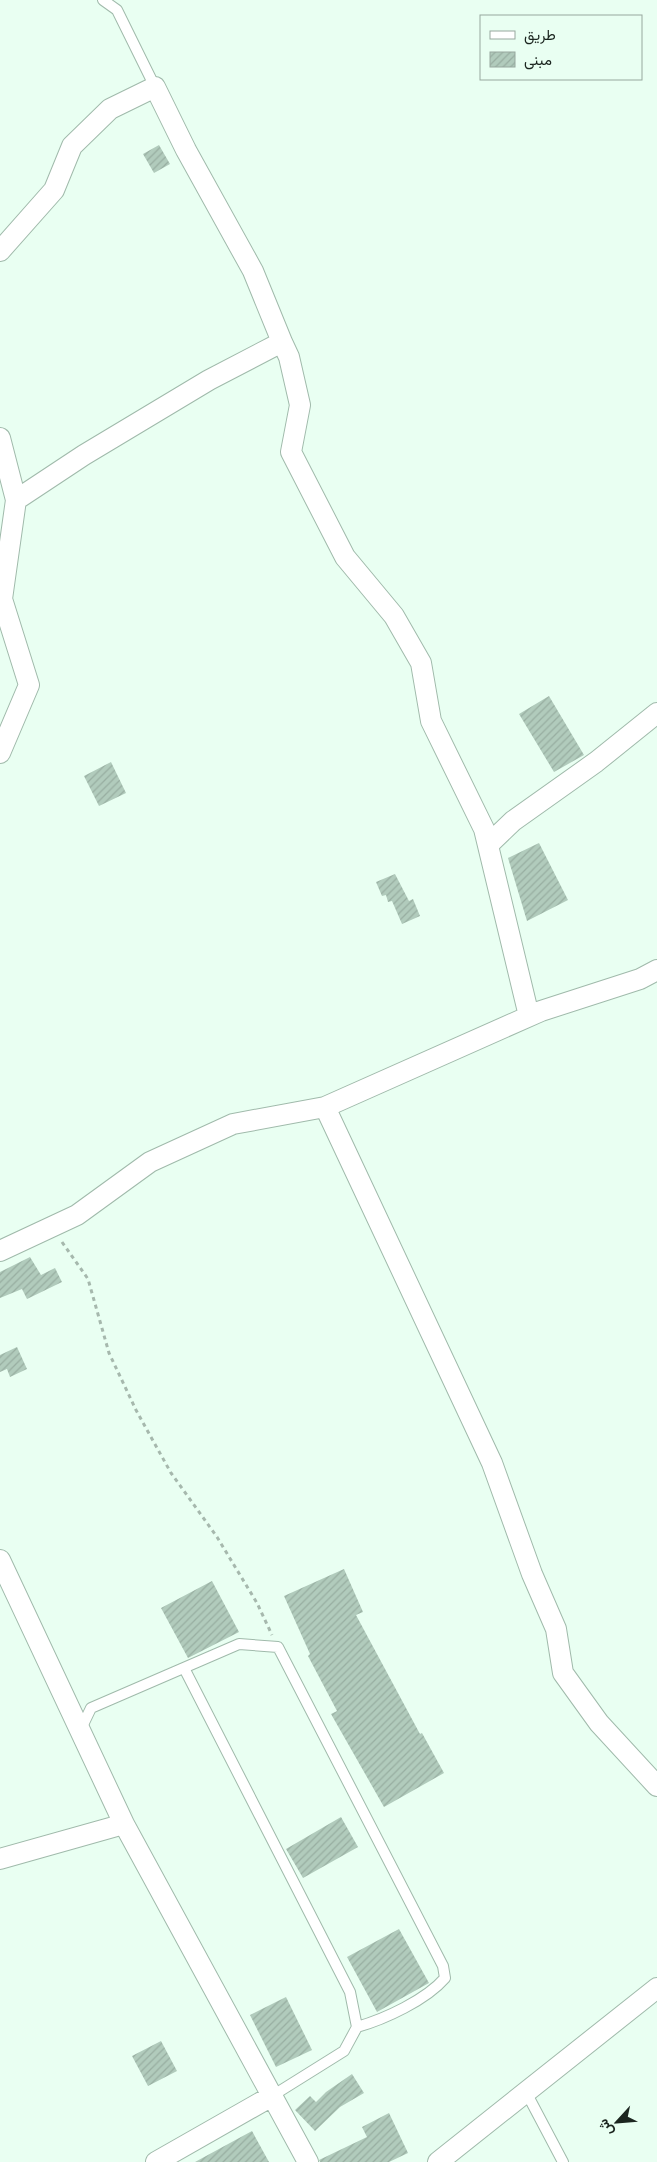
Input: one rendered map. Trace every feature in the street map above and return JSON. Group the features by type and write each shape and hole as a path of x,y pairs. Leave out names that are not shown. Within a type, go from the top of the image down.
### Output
{"street":[{"path":"0,251 54,190 72,146 110,110 155,87 186,150 253,270 289,357 300,405 291,452 345,557 394,616 421,663 431,721 484,829 529,1016"},
{"path":"16,500 84,455 209,380 282,342"},
{"path":"0,438 16,500 2,599 30,685 0,753"},
{"path":"488,845 513,821 596,762 657,713"},
{"path":"0,1251 77,1215 150,1162 233,1124 325,1107 529,1016 640,979 657,970"},
{"path":"325,1107 492,1463 532,1574 556,1630 563,1673 599,1723 657,1786"},
{"path":"0,1560 124,1824 308,2162"},
{"path":"0,1859 124,1824"},
{"path":"438,2162 657,1988"},
{"path":"156,2162 272,2096"}],"lane":[{"path":"103,0 117,10 155,87"},
{"path":"80,1731 91,1708 239,1644 278,1647 443,1966 445,1978 438,1987 381,2020 357,2027"},
{"path":"184,1668 350,1992 357,2027 344,2050 272,2096"},
{"path":"526,2092 563,2162"}],"path":[{"path":"51,1228 88,1279 108,1353 136,1410 171,1473 217,1537 257,1603 278,1647"}],"building":[{"path":"159,145 170,164 154,173 143,154"},
{"path":"549,696 584,755 554,772 519,714"},
{"path":"111,762 126,793 99,806 84,776"},
{"path":"539,843 568,900 527,921 508,858"},
{"path":"395,874 409,901 413,899 420,916 402,924 392,901 388,902 386,895 382,896 376,882"},
{"path":"30,1257 41,1275 55,1268 62,1282 27,1299 22,1289 0,1298 0,1272"},
{"path":"17,1347 27,1369 10,1377 7,1369 0,1372 0,1355"},
{"path":"344,1569 363,1612 356,1615 420,1734 422,1733 444,1773 384,1807 331,1714 337,1711 308,1656 310,1654 284,1596"},
{"path":"212,1581 239,1632 188,1658 161,1608"},
{"path":"341,1817 358,1847 303,1878 286,1849"},
{"path":"399,1929 429,1983 377,2012 347,1957"},
{"path":"286,1997 312,2050 276,2067 250,2015"},
{"path":"161,2041 177,2071 148,2086 132,2056"},
{"path":"352,2074 364,2093 340,2107 315,2131 295,2110 310,2096 316,2102 326,2092"},
{"path":"389,2113 408,2153 389,2162 320,2162 319,2160 367,2137 362,2127"},
{"path":"252,2131 269,2162 195,2162"}]}
